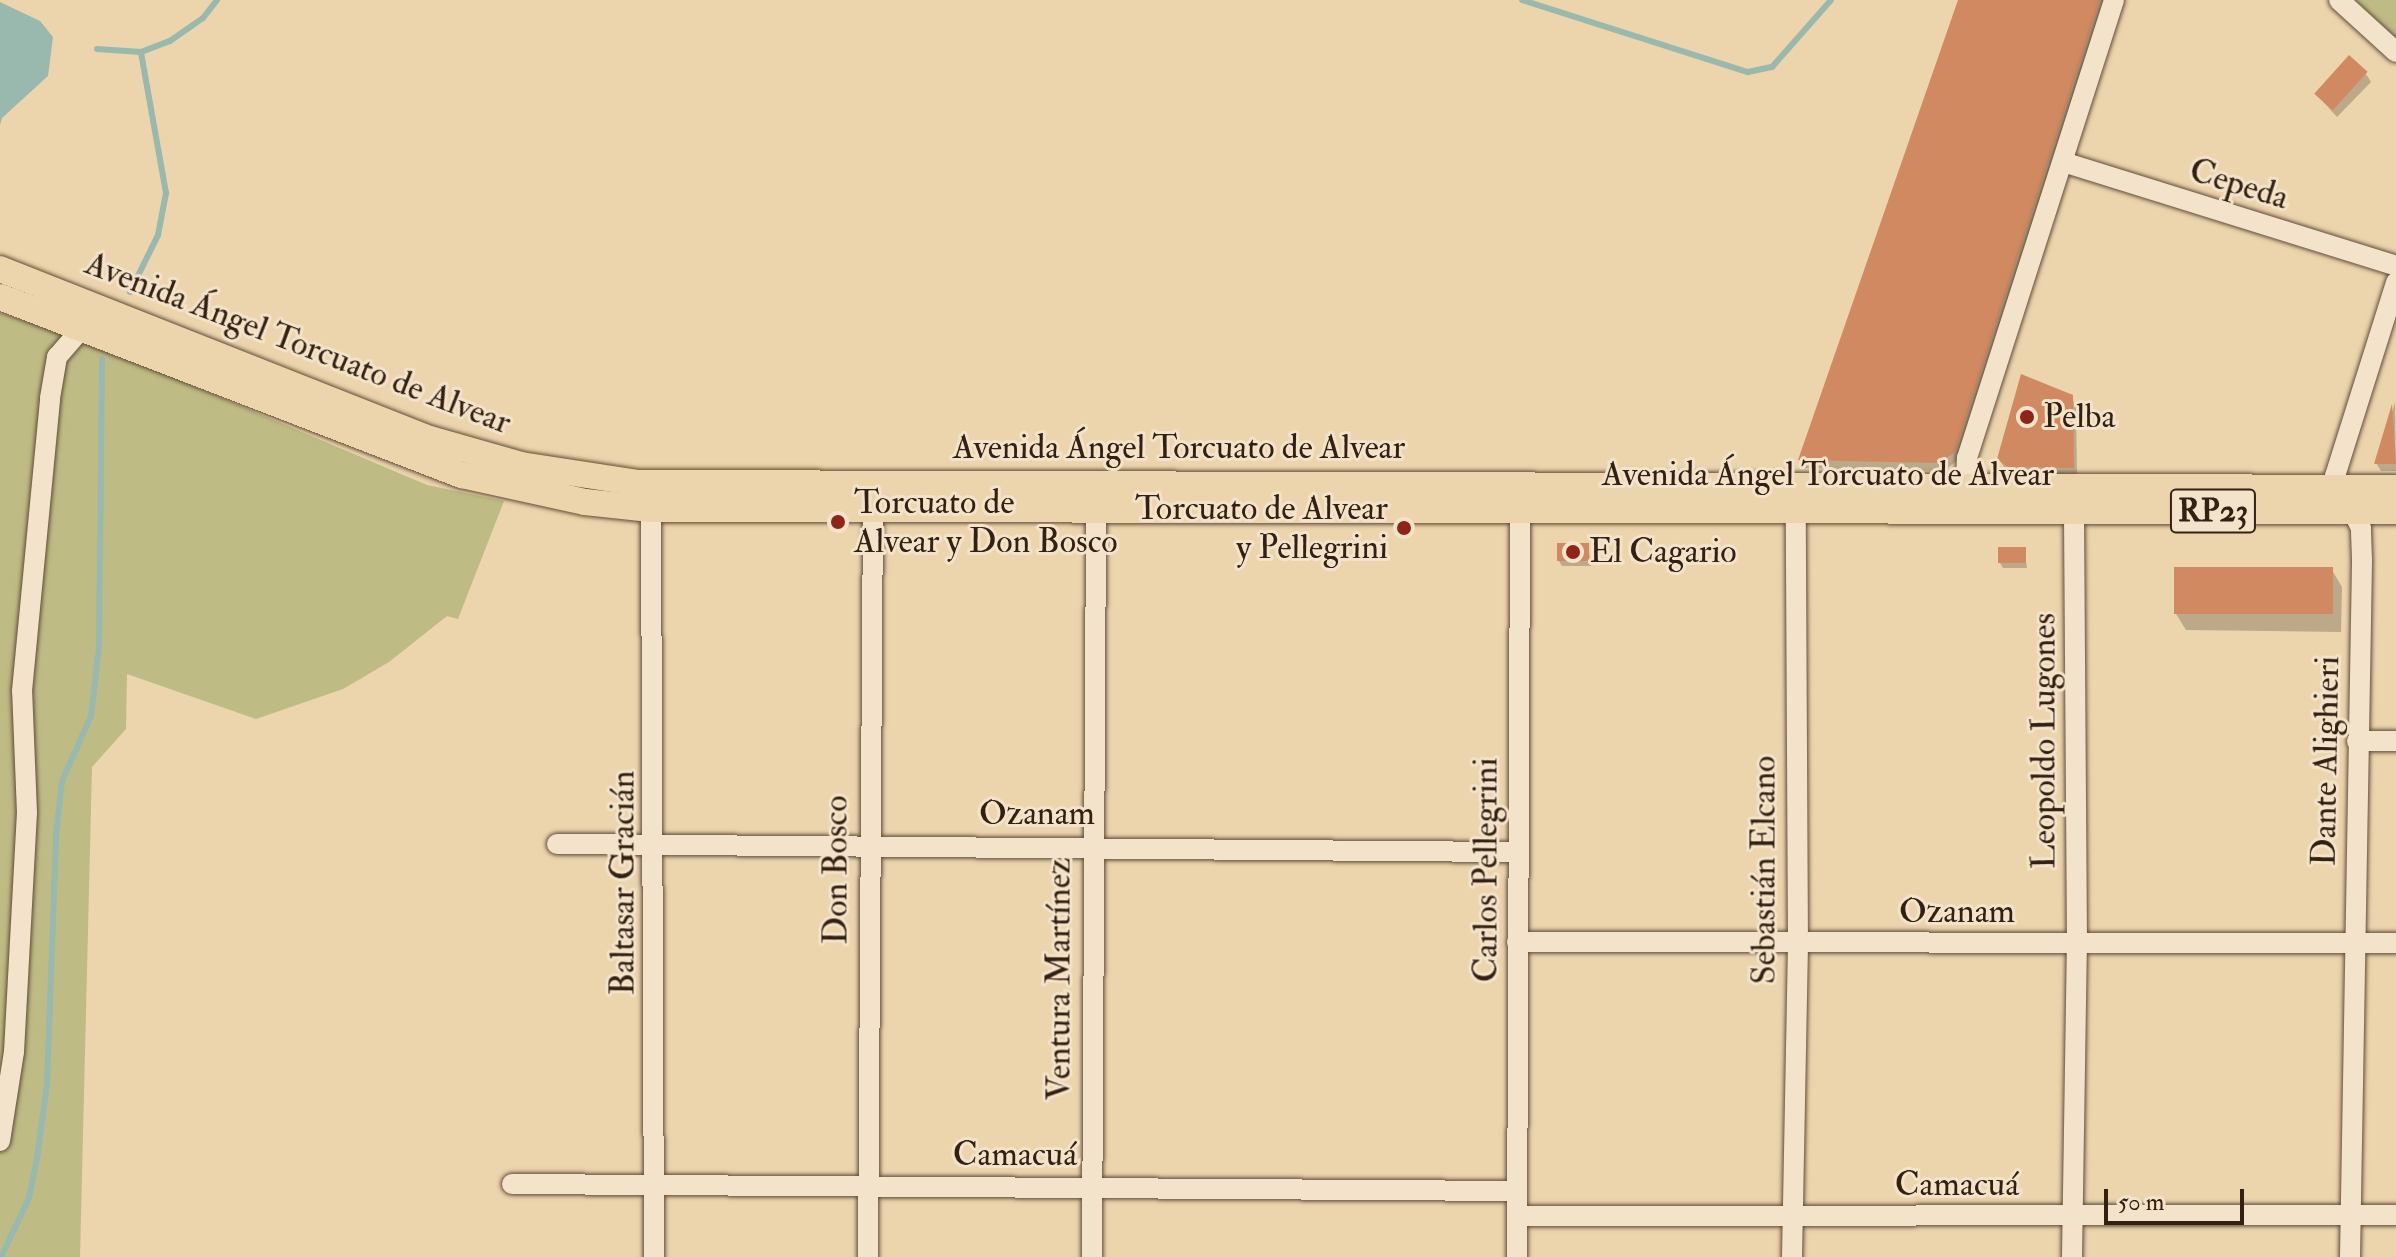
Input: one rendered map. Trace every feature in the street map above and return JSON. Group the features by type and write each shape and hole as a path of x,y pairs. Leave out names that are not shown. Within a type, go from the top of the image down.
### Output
{"main road":[{"name":"Avenida Ángel Torcuato de Alvear","path":"0,269 430,439 495,459 667,486 1096,509 2074,512 2346,499 2396,488"},
{"name":"Avenida Ángel Torcuato de Alvear","path":"0,297 462,475 573,500 651,509 873,496 1520,483 1796,482 1966,483 2346,499 2396,511"}],"street":[{"path":"1966,483 1967,458 2114,0"},
{"path":"2339,0 2396,52"},
{"name":"Cepeda","path":"2063,162 2396,266"},
{"name":"Dante Alighieri","path":"2350,1257 2362,560 2361,528 2346,499 2336,468 2396,282"},
{"path":"0,1141 14,1052 27,813 22,691 50,398 57,357 83,327"},
{"name":"Sebastián Elcano","path":"1792,1257 1798,944 1796,482"},
{"name":"Carlos Pellegrini","path":"1517,1257 1520,483"},
{"name":"Don Bosco","path":"868,1257 868,846 873,496"},
{"name":"Baltasar Gracián","path":"651,509 656,846 654,1257"},
{"name":"Ventura Martínez","path":"1092,1257 1091,846 1096,509"},
{"name":"Leopoldo Lugones","path":"2072,1257 2077,944 2074,512"},
{"path":"2357,741 2396,741"},
{"name":"Ozanam","path":"557,844 1091,846 1517,852"},
{"name":"Ozanam","path":"1517,942 2396,943"},
{"name":"Camacuá","path":"512,1184 1517,1191"},
{"name":"Camacuá","path":"1517,1216 2396,1215"}],"shaded area":[{"path":"2355,0 2396,0 2396,38"},
{"path":"0,313 92,343 427,485 504,501 458,619 447,616 389,662 343,689 256,719 127,674 126,729 92,767 80,1257 0,1257"}],"water":[{"path":"0,2 40,21 53,37 48,76 2,118 0,125"}],"building":[{"path":"1958,0 2100,0 1955,452 1939,463 1798,460"},
{"path":"2349,55 2368,72 2333,110 2314,94"},
{"name":"Pelba","path":"2021,374 2073,395 2074,468 2008,467 1997,459"},
{"path":"2392,404 2396,464 2374,464"},
{"name":"El Cagario","path":"1557,543 1589,543 1589,561 1557,561"},
{"path":"1998,547 2026,547 2026,563 1998,563"},
{"path":"2174,567 2333,567 2333,614 2174,614"}],"waterway":[{"path":"97,49 141,52 170,41 203,18 217,0"},
{"path":"1522,0 1748,72 1772,67 1831,0"},
{"path":"130,292 158,235 166,193 141,52"},
{"path":"1,1257 29,1198 37,1158 47,1084 56,834 62,781 91,716 99,647 102,359"}],"place":[{"name":"Pelba","path":"2027,417"},
{"name":"Torcuato de Alvear y Don Bosco","path":"838,522"},
{"name":"Torcuato de Alvear y Pellegrini","path":"1404,528"},
{"name":"El Cagario","path":"1573,552"}]}
